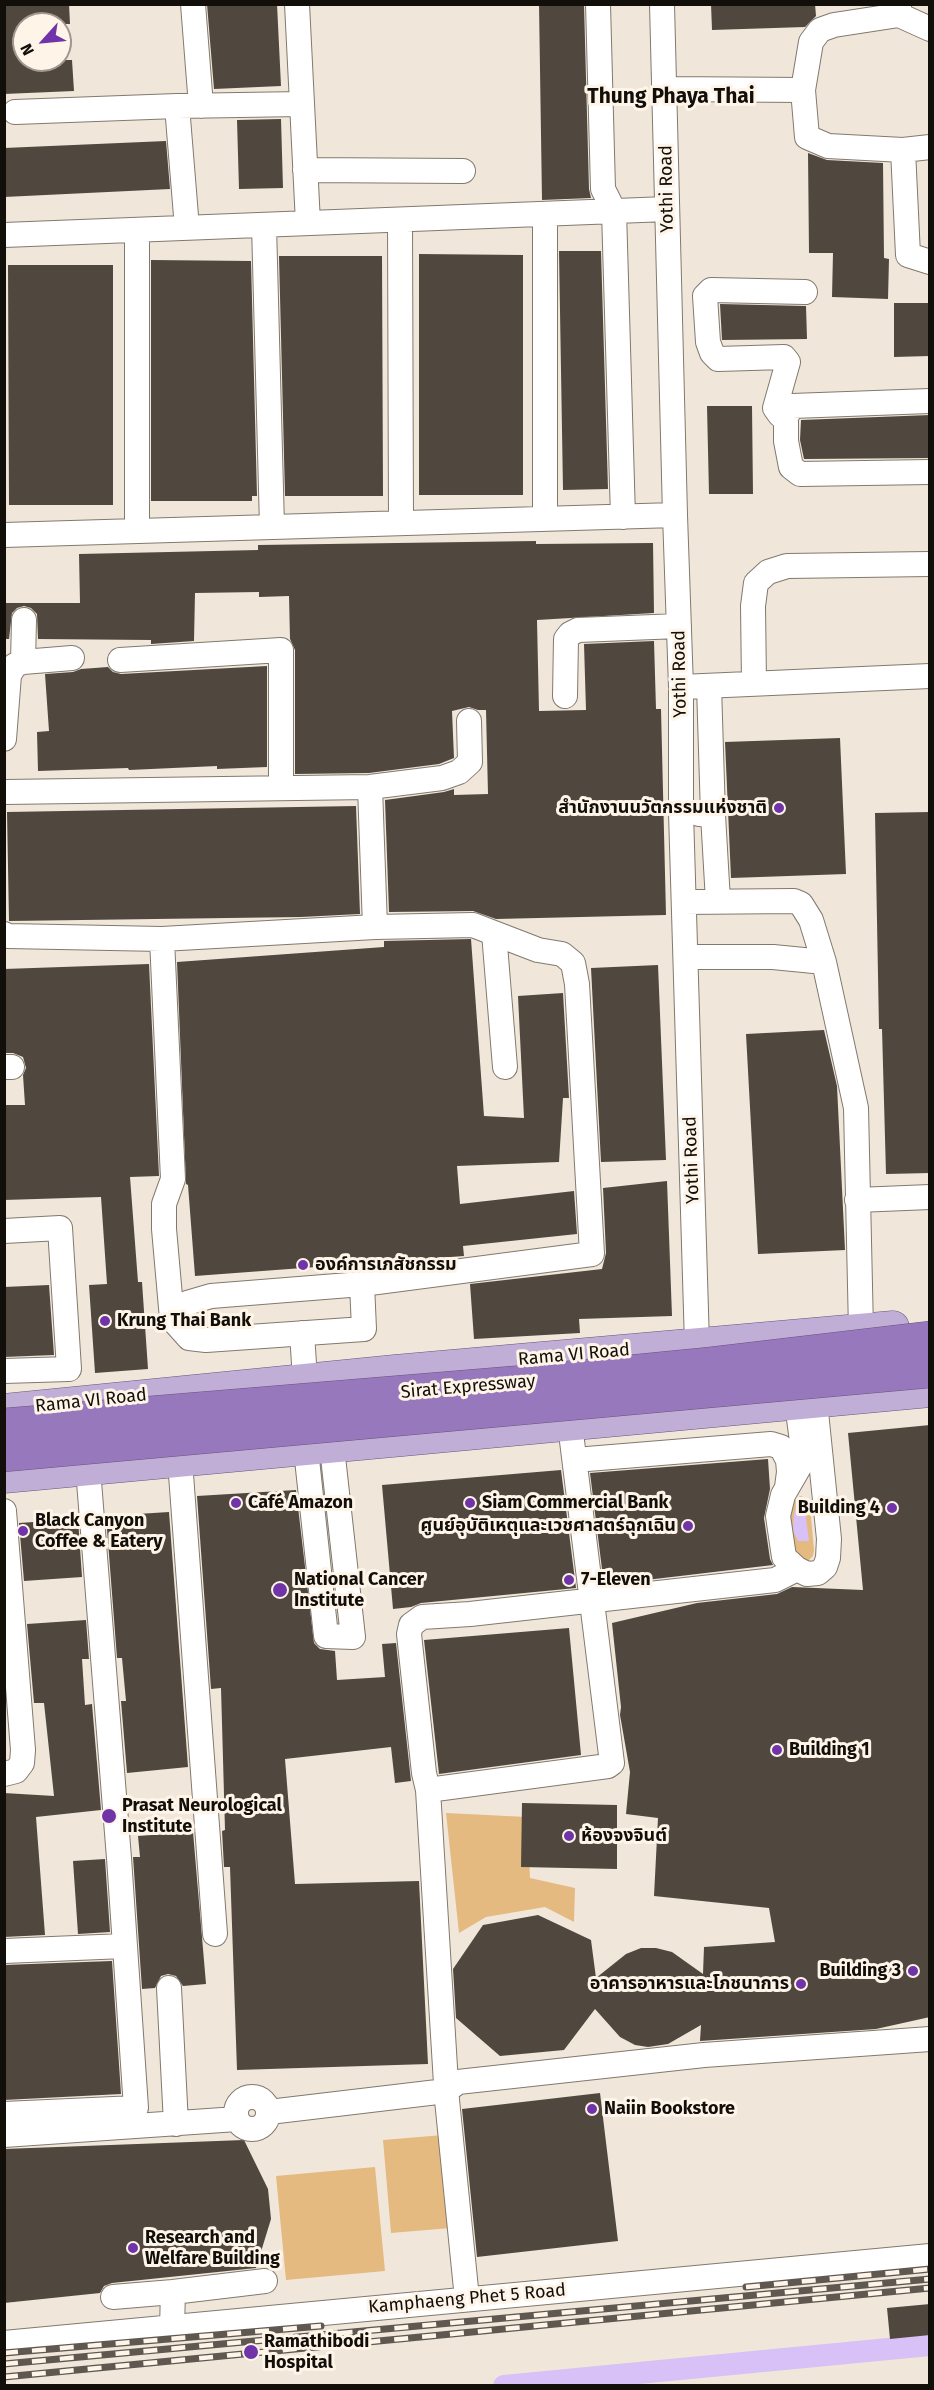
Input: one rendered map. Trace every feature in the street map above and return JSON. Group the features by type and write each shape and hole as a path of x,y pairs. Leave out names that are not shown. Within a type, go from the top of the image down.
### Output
{"highway":[{"name":"Sirat Expressway","path":"4,1425 536,1381 709,1364 930,1338"},
{"name":"Sirat Expressway","path":"4,1455 930,1371"}],"main road":[{"name":"Rama VI Road","path":"4,1410 305,1379 930,1323"},
{"path":"186,1460 187,1391"},
{"path":"4,1477 930,1391"},
{"path":"4,1461 56,1471"}],"street":[{"path":"193,4 201,106"},
{"path":"297,4 308,223"},
{"path":"598,4 603,189 614,211 623,517"},
{"name":"Yothi Road","path":"663,4 681,687 681,813 697,1344"},
{"path":"930,29 899,10 820,30 811,42 803,90 807,138 828,146 903,150 930,147"},
{"path":"664,89 803,90"},
{"path":"15,112 302,104"},
{"path":"177,106 187,228"},
{"path":"903,150 908,255 930,262"},
{"path":"305,170 463,171"},
{"path":"4,235 667,209"},
{"path":"545,214 545,519"},
{"path":"400,220 401,523"},
{"path":"264,225 272,527"},
{"path":"137,230 137,531"},
{"path":"786,417 780,415 775,408 788,362 784,357 718,358 712,353 708,342 705,296 711,290 805,292"},
{"path":"930,401 792,406 786,417 786,441 791,467 800,474 930,472"},
{"path":"4,535 675,515"},
{"path":"754,683 753,606 756,583 768,572 788,566 930,564"},
{"path":"23,662 24,620"},
{"path":"565,696 566,639 570,634 578,630 679,626"},
{"path":"120,660 281,650 281,787"},
{"path":"4,739 9,675 15,665 23,662 72,658"},
{"path":"681,687 930,676"},
{"path":"709,686 718,902"},
{"path":"4,792 370,787 442,778 459,772 470,762 469,721"},
{"path":"370,787 375,927"},
{"path":"681,813 714,815"},
{"path":"684,902 794,901 801,904 810,920 824,962 856,1108 856,1200 861,1330"},
{"path":"4,934 8,936 162,939 375,927 473,925 538,950 562,954 573,963 577,984 592,1254 362,1284 211,1296 187,1303 172,1319"},
{"path":"494,933 505,1067"},
{"path":"162,939 173,1179 164,1204 164,1229 172,1319 189,1338 206,1340 364,1329 362,1284"},
{"path":"686,957 774,957 824,962"},
{"path":"856,1200 930,1197"},
{"path":"4,1231 60,1228 69,1369 4,1371"},
{"path":"302,1333 305,1379"},
{"path":"806,1403 823,1483 829,1539 825,1567 818,1573 807,1574 797,1569 784,1557 778,1516 789,1486 801,1464 806,1403"},
{"path":"428,1790 612,1763 570,1425"},
{"path":"575,1460 771,1444 781,1447 788,1460 789,1486"},
{"path":"319,1449 353,1637 327,1636 319,1449"},
{"path":"186,1460 215,1934"},
{"path":"4,2114 136,2108 88,1469"},
{"path":"789,1486 802,1477 813,1477 823,1483"},
{"path":"4,1511 23,1750 22,1763 16,1771 4,1774"},
{"path":"467,2299 446,2091 428,1790 424,1773 409,1634 411,1625 423,1617 470,1614 775,1580 797,1569"},
{"path":"4,1951 124,1946"},
{"path":"170,1988 176,2124"},
{"path":"4,2135 237,2119 239,2103 249,2097 260,2098 269,2112 446,2091 458,2082 682,2057 930,2039"},
{"name":"Kamphaeng Phet 5 Road","path":"4,2343 930,2256"},
{"path":"113,2297 265,2281"},
{"path":"172,2327 173,2292"}],"shaded area":[{"path":"800,1496 807,1498 810,1506 814,1550 813,1556 807,1562 797,1561 787,1507"},
{"path":"802,1504 805,1510 809,1541 798,1541 793,1530 796,1507"},
{"path":"446,1813 527,1817 530,1878 575,1888 574,1922 545,1907 486,1917 459,1933"},
{"path":"443,2135 451,2228 391,2233 383,2140"},
{"path":"375,2167 385,2271 286,2280 276,2176"}],"building":[{"path":"4,4 69,4 69,12 12,12 12,72 72,72 72,60 74,91 4,94"},
{"path":"207,4 277,4 281,86 214,89"},
{"path":"539,4 584,4 591,198 542,200"},
{"path":"711,4 815,4 816,16 805,27 712,30"},
{"path":"281,119 283,188 239,189 237,120"},
{"path":"166,141 170,189 4,197 4,148"},
{"path":"808,153 827,160 883,163 884,258 889,259 888,299 832,297 833,253 809,253"},
{"path":"559,251 601,251 608,489 563,490"},
{"path":"419,254 523,255 523,495 419,495"},
{"path":"279,256 382,256 383,496 285,496"},
{"path":"151,260 251,261 257,496 252,496 252,501 151,501"},
{"path":"8,265 113,265 113,505 9,505"},
{"path":"894,303 930,303 930,356 894,357"},
{"path":"720,304 806,306 807,339 722,340"},
{"path":"707,406 752,406 753,494 709,494"},
{"path":"930,415 930,458 804,459 800,440 801,420"},
{"path":"536,541 536,544 653,543 654,613 537,620 539,711 586,710 584,644 654,641 656,709 661,709 666,915 496,919 473,911 389,912 385,800 454,789 454,795 488,794 486,710 469,707 452,711 454,758 439,764 369,773 295,774 295,650 290,639 289,596 259,597 259,592 195,593 194,641 151,644 151,640 38,639 37,614 31,608 24,606 12,613 9,639 4,639 4,603 80,603 79,554 258,550 258,545"},
{"path":"267,666 267,767 217,769 217,766 38,771 37,732 49,731 45,674 108,667 113,672 121,674"},
{"name":"สำนักงานนวัตกรรมแห่งชาติ","path":"840,738 846,874 731,878 725,742"},
{"path":"356,806 360,914 301,917 9,921 7,812"},
{"path":"930,812 930,1173 886,1174 882,1029 879,1029 875,813"},
{"path":"471,939 484,1116 524,1118 518,996 563,993 569,1098 563,1098 559,1162 457,1166 460,1204 574,1191 577,1234 463,1246 464,1256 195,1276 188,1185 186,1184 177,962 384,947 384,941"},
{"path":"149,964 159,1176 130,1177 138,1282 142,1282 148,1369 95,1373 89,1285 107,1284 101,1197 4,1200 4,1105 25,1105 23,1075 26,1068 23,1057 13,1053 4,1053 4,969"},
{"path":"658,965 666,1160 601,1162 591,968"},
{"path":"824,1030 837,1086 845,1250 758,1254 746,1034"},
{"path":"667,1181 672,1316 579,1319 580,1333 474,1339 470,1284 602,1269 606,1253 603,1188"},
{"path":"49,1285 54,1355 4,1357 4,1287"},
{"path":"930,1425 930,2017 876,2029 700,2041 701,2025 668,2044 648,2047 635,2045 620,2037 595,2009 564,2050 500,2056 456,2018 453,1969 483,1925 538,1915 591,1940 596,1978 626,1954 641,1948 656,1948 672,1952 703,1974 704,1947 775,1942 769,1908 654,1896 658,1818 626,1814 630,1772 620,1715 612,1623 697,1603 777,1594 792,1587 863,1590 848,1433"},
{"name":"ศูนย์อุบัติเหตุและเวชศาสตร์ฉุกเฉิน","path":"768,1459 770,1489 764,1518 770,1559 773,1565 604,1585 590,1473"},
{"path":"561,1470 576,1588 421,1603 411,1607 393,1609 382,1485"},
{"path":"296,1490 314,1643 320,1649 335,1651 337,1680 385,1677 382,1644 396,1643 411,1781 395,1783 391,1747 285,1759 295,1884 419,1881 428,2064 237,2070 230,1867 224,1867 222,1831 225,1830 221,1688 211,1689 197,1496"},
{"path":"169,1512 188,1767 127,1773 121,1701 126,1701 122,1658 117,1658 106,1516"},
{"path":"78,1519 82,1577 24,1581 19,1523"},
{"path":"86,1620 89,1659 82,1659 85,1705 92,1704 101,1810 36,1817 45,1935 4,1937 4,1793 54,1796 44,1703 34,1703 27,1624"},
{"path":"569,1628 581,1755 439,1774 424,1640"},
{"name":"ห้องจงจินต์","path":"522,1803 617,1805 617,1869 521,1867"},
{"path":"193,1832 206,1984 183,1986 176,1976 168,1974 161,1976 155,1988 142,1989 133,1857 140,1857 138,1836"},
{"path":"105,1859 110,1932 78,1934 73,1861"},
{"path":"112,1961 121,2094 4,2100 4,1965"},
{"path":"600,2093 618,2241 477,2257 462,2109"},
{"name":"Research and Welfare Building","path":"244,2140 268,2189 271,2219 256,2268 112,2283 104,2286 100,2293 4,2303 4,2149"},
{"path":"930,2304 930,2335 890,2339 887,2308"}],"waterway":[{"path":"504,2386 930,2345"}],"railway":[{"path":"746,2287 930,2269"},
{"path":"4,2364 930,2279"},
{"path":"4,2377 930,2288"},
{"path":"4,2353 321,2326"}],"place":[{"name":"สำนักงานนวัตกรรมแห่งชาติ","path":"779,808"},
{"name":"องค์การเภสัชกรรม","path":"303,1265"},
{"name":"Krung Thai Bank","path":"105,1321"},
{"name":"Café Amazon","path":"236,1503"},
{"name":"Siam Commercial Bank","path":"470,1503"},
{"name":"Building 4","path":"892,1508"},
{"name":"ศูนย์อุบัติเหตุและเวชศาสตร์ฉุกเฉิน","path":"688,1526"},
{"name":"Black Canyon Coffee & Eatery","path":"23,1531"},
{"name":"7-Eleven","path":"569,1580"},
{"name":"National Cancer Institute","path":"280,1590"},
{"name":"Building 1","path":"777,1750"},
{"name":"Prasat Neurological Institute","path":"109,1816"},
{"name":"ห้องจงจินต์","path":"569,1836"},
{"name":"Building 3","path":"913,1971"},
{"name":"อาคารอาหารและโภชนาการ","path":"801,1984"},
{"name":"Naiin Bookstore","path":"592,2109"},
{"name":"Research and Welfare Building","path":"133,2248"},
{"name":"Ramathibodi Hospital","path":"251,2352"}],"district":[{"name":"Thung Phaya Thai","path":"671,97"}]}
